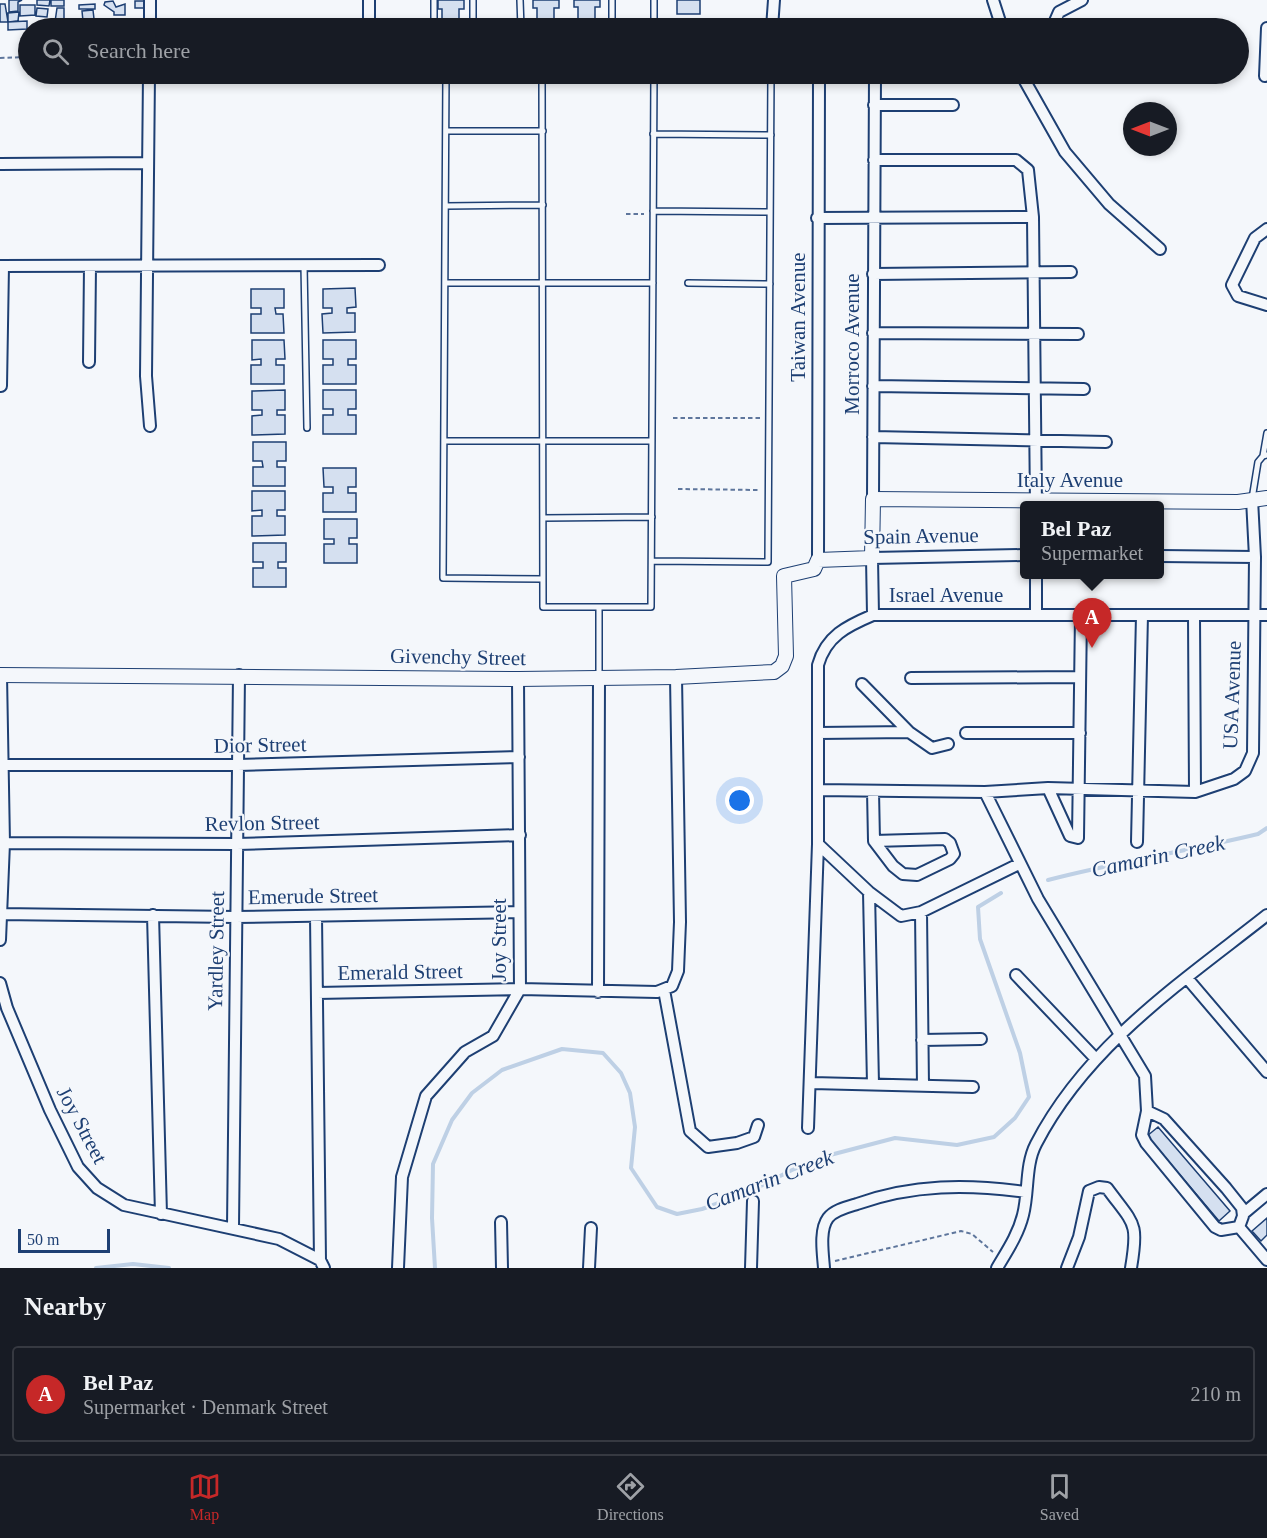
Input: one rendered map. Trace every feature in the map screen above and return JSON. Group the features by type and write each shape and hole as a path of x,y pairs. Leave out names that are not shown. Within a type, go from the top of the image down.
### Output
{"street":[{"path":"150,0 150,18"},
{"path":"369,0 369,18"},
{"path":"773,18 774,0"},
{"path":"993,0 999,18"},
{"path":"1056,18 1059,12 1082,0"},
{"path":"1264,76 1267,28"},
{"path":"149,84 146,376 150,426"},
{"name":"Taiwan Avenue","path":"818,560 819,84"},
{"name":"Morroco Avenue","path":"873,615 875,84"},
{"path":"1028,84 1065,152 1109,204 1160,249"},
{"path":"874,105 953,105"},
{"path":"874,160 1016,160 1023,163 1031,178 1034,217 1037,389 1036,501"},
{"path":"0,164 148,164"},
{"path":"817,218 1034,217"},
{"path":"1267,229 1255,238 1232,285 1238,296 1267,305"},
{"path":"2,386 1,266 379,265"},
{"path":"89,362 90,266"},
{"path":"873,274 1071,272"},
{"path":"873,333 1078,334"},
{"path":"873,386 1084,389"},
{"path":"873,437 1106,442"},
{"name":"Italy Avenue","path":"1164,502 1238,502 1267,498"},
{"name":"Italy Avenue","path":"873,499 1020,503"},
{"name":"USA Avenue","path":"818,790 985,792 1080,788 1195,792 1234,779 1245,771 1253,753 1255,557 1252,500"},
{"name":"Spain Avenue","path":"818,560 1020,555"},
{"path":"1164,556 1255,557"},
{"name":"Givenchy Street","path":"1,675 239,675 518,679 751,675 774,672 783,666 786,656 784,576 814,569 818,560"},
{"path":"1036,579 1036,615"},
{"name":"Israel Avenue","path":"818,733 818,665 822,651 843,628 873,615 1267,615"},
{"path":"1048,788 1071,836 1076,839 1080,788 1081,615"},
{"path":"1137,842 1142,615"},
{"path":"1194,616 1195,792"},
{"path":"0,940 4,843 1,675"},
{"name":"Yardley Street","path":"233,1227 239,675"},
{"path":"676,677 680,854 678,961 672,986 664,990 690,1131 708,1147 737,1143 754,1137 758,1125"},
{"path":"911,678 1080,677"},
{"path":"597,992 599,678"},
{"name":"Joy Street","path":"398,1268 402,1177 426,1096 465,1052 493,1036 520,989 518,679"},
{"path":"862,684 909,732 932,748 948,744"},
{"path":"808,1128 812,1083 818,843 818,733 909,732"},
{"path":"966,733 1080,733"},
{"name":"Dior Street","path":"2,765 238,765 519,757"},
{"path":"873,791 874,841 893,866 910,876 942,863 954,854 950,843 945,839 874,841"},
{"path":"985,792 1038,899 1145,1076 1147,1111 1142,1135 1146,1143 1215,1227 1221,1230 1239,1227"},
{"name":"Revlon Street","path":"4,843 237,844 520,835"},
{"path":"818,843 869,892 901,916 921,912 1022,868"},
{"path":"869,892 873,1084"},
{"name":"Emerude Street","path":"1,914 235,917 518,912"},
{"path":"921,912 922,1086"},
{"path":"153,915 161,1214"},
{"path":"316,916 322,1264"},
{"path":"999,1264 1018,1233 1035,1146 1069,1089 1095,1058 1121,1034 1187,978 1266,919"},
{"path":"1016,975 1095,1058"},
{"path":"1187,978 1267,1072"},
{"name":"Joy Street","path":"0,983 7,1008 78,1167 97,1188 124,1205 233,1227 279,1239 322,1264"},
{"name":"Emerald Street","path":"317,993 520,989 597,992 664,990"},
{"path":"922,1040 981,1039"},
{"path":"812,1083 973,1087"},
{"path":"1147,1111 1164,1119 1242,1208 1243,1214 1239,1227"},
{"path":"824,1266 824,1227 828,1217 880,1195 931,1186 972,1186 1026,1192"},
{"path":"1067,1268 1079,1237 1086,1198 1089,1191 1099,1187 1107,1188 1133,1223 1136,1239 1131,1268"},
{"path":"1243,1214 1267,1194"},
{"path":"751,1268 753,1201"},
{"path":"501,1222 501,1268"},
{"path":"1239,1227 1267,1260"},
{"path":"589,1268 591,1228"}],"lane":[{"path":"434,0 434,18"},
{"path":"473,0 473,18"},
{"path":"520,0 521,18"},
{"path":"612,0 612,18"},
{"path":"654,0 654,18"},
{"path":"447,84 444,578 543,579"},
{"path":"542,84 543,607 651,607 654,84"},
{"path":"652,561 768,561 771,84"},
{"path":"446,131 543,131"},
{"path":"653,134 771,135"},
{"path":"446,206 543,205"},
{"path":"653,212 770,212"},
{"path":"304,265 307,428"},
{"path":"445,283 653,283"},
{"path":"688,283 770,284"},
{"path":"1252,500 1256,470 1265,456 1267,433"},
{"path":"444,441 652,441"},
{"path":"543,518 652,517"},
{"path":"599,607 599,678"}],"path":[{"path":"0,58 18,57"},
{"path":"626,214 653,212"},
{"path":"673,418 769,418"},
{"path":"678,489 769,490"},
{"path":"824,1266 961,1231 972,1234 999,1264"}],"building":[{"path":"9,0 22,0 18,2 18,11 9,12"},
{"path":"37,0 50,0 49,6 37,5"},
{"path":"51,0 64,0 64,6 51,6"},
{"path":"438,0 464,0 464,9 459,9 459,18 442,18 442,9 438,9"},
{"path":"533,0 559,0 559,8 554,8 554,18 537,18 537,8 533,8"},
{"path":"574,0 600,0 600,7 595,7 595,18 578,18 578,7 574,7"},
{"path":"677,0 700,0 700,14 677,14"},
{"path":"113,1 116,7 125,4 125,15 114,15 114,12 104,5 105,2"},
{"path":"135,1 145,1 144,8 135,8"},
{"path":"0,4 5,4 8,22 0,22"},
{"path":"95,4 95,9 79,9 79,5"},
{"path":"20,5 35,5 35,15 20,16"},
{"path":"37,8 48,9 47,17 36,16"},
{"path":"57,8 64,8 64,18 56,18"},
{"path":"93,10 94,18 83,18 82,11"},
{"path":"19,12 18,21 8,22 8,13"},
{"path":"18,21 18,29 8,30 8,22"},
{"path":"355,288 356,307 347,308 347,313 355,313 355,332 323,333 322,314 332,313 332,308 323,308 323,289"},
{"path":"251,289 284,289 284,308 275,308 276,314 283,314 284,333 251,333 251,314 261,314 261,308 251,308"},
{"path":"252,340 284,340 285,359 276,359 276,365 284,365 284,384 251,384 251,365 261,365 261,359 252,360"},
{"path":"323,340 356,340 356,359 348,359 348,365 356,365 356,384 323,384 323,365 333,365 333,359 323,359"},
{"path":"285,390 285,410 277,410 277,415 285,415 285,434 252,435 252,416 262,415 262,410 252,410 252,391"},
{"path":"323,390 356,390 356,409 348,409 348,415 356,415 356,434 323,434 323,415 333,415 333,409 323,409"},
{"path":"253,442 286,442 286,461 277,461 277,467 285,467 285,486 253,486 253,467 263,467 262,461 253,461"},
{"path":"323,468 356,468 356,487 348,487 348,493 356,493 356,512 323,512 323,493 333,493 333,487 324,487"},
{"path":"252,491 285,491 285,510 277,510 277,516 285,516 285,535 252,536 252,516 262,516 262,510 252,511"},
{"path":"324,519 357,519 357,538 349,538 349,544 357,544 357,563 324,563 324,544 334,544 334,539 324,539"},
{"path":"253,543 286,543 286,562 278,562 278,568 286,568 286,587 253,587 253,568 263,568 263,562 253,562"},
{"path":"1158,1127 1230,1211 1219,1221 1147,1136"},
{"path":"1267,1218 1267,1235 1261,1241 1252,1231"}],"waterway":[{"name":"Camarin Creek","path":"1048,880 1258,834 1267,828"},
{"name":"Camarin Creek","path":"435,1268 432,1218 433,1164 452,1120 472,1093 502,1070 562,1049 603,1053 621,1073 630,1093 635,1127 631,1168 657,1207 677,1214 702,1209 747,1193 792,1170 834,1154 895,1138 957,1145 994,1137 1015,1118 1029,1097 1020,1053 980,939 978,907 1001,893"},
{"name":"Camarin Creek","path":"96,1268 133,1264 169,1268"}],"place":[{"name":"Bel Paz","path":"1092,648"}]}
